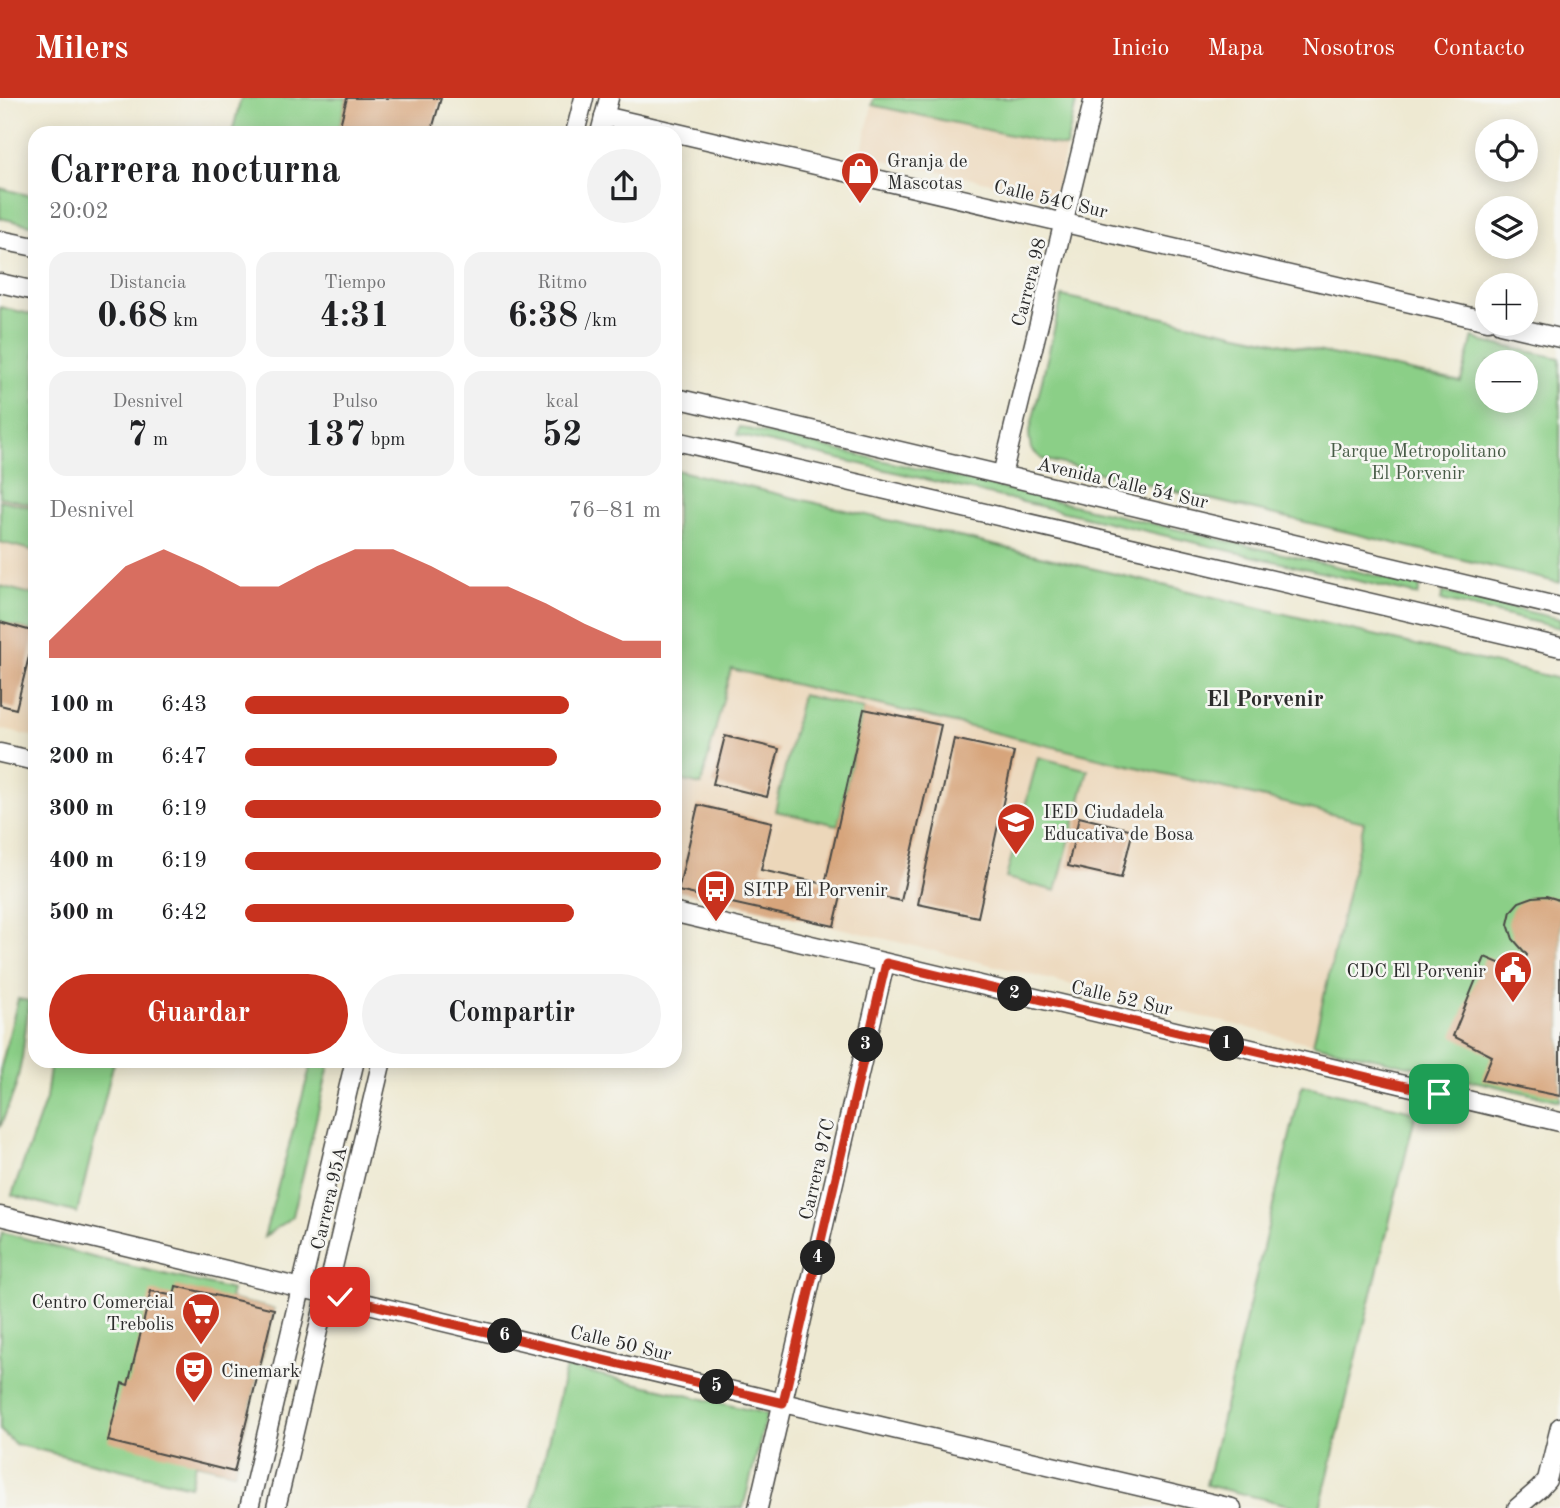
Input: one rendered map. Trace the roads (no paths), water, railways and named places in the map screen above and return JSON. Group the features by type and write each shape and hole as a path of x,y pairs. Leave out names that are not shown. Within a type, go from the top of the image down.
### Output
{"street":[{"path":"577,126 584,98"},
{"name":"Carrera 98","path":"1002,475 1094,98"},
{"name":"Calle 54C Sur","path":"604,116 647,126"},
{"name":"Calle 54C Sur","path":"682,134 1475,318"},
{"path":"0,240 28,246"},
{"path":"0,283 28,289"},
{"path":"1538,333 1560,338"},
{"name":"Avenida Calle 54 Sur","path":"682,399 1560,607"},
{"path":"682,442 1560,647"},
{"path":"0,753 28,759"},
{"name":"Calle 52 Sur","path":"682,914 1560,1122"},
{"name":"Carrera 97C","path":"758,1508 886,963"},
{"name":"Carrera 95A","path":"249,1508 353,1068"},
{"name":"Carrera 95A","path":"276,1508 380,1068"},
{"name":"Calle 50 Sur","path":"0,1216 1232,1508"},
{"path":"1517,1508 1547,1480 1560,1427"}],"place":[{"name":"Granja de Mascotas","path":"860,205"},
{"name":"IED Ciudadela Educativa de Bosa","path":"1016,856"},
{"name":"SITP El Porvenir","path":"716,923"},
{"name":"CDC El Porvenir","path":"1513,1004"},
{"name":"Centro Comercial Trebolis","path":"201,1346"},
{"name":"Cinemark","path":"194,1404"}],"district":[{"name":"El Porvenir","path":"1265,698"}],"park label":[{"name":"Parque Metropolitano El Porvenir","path":"1418,461"}]}
